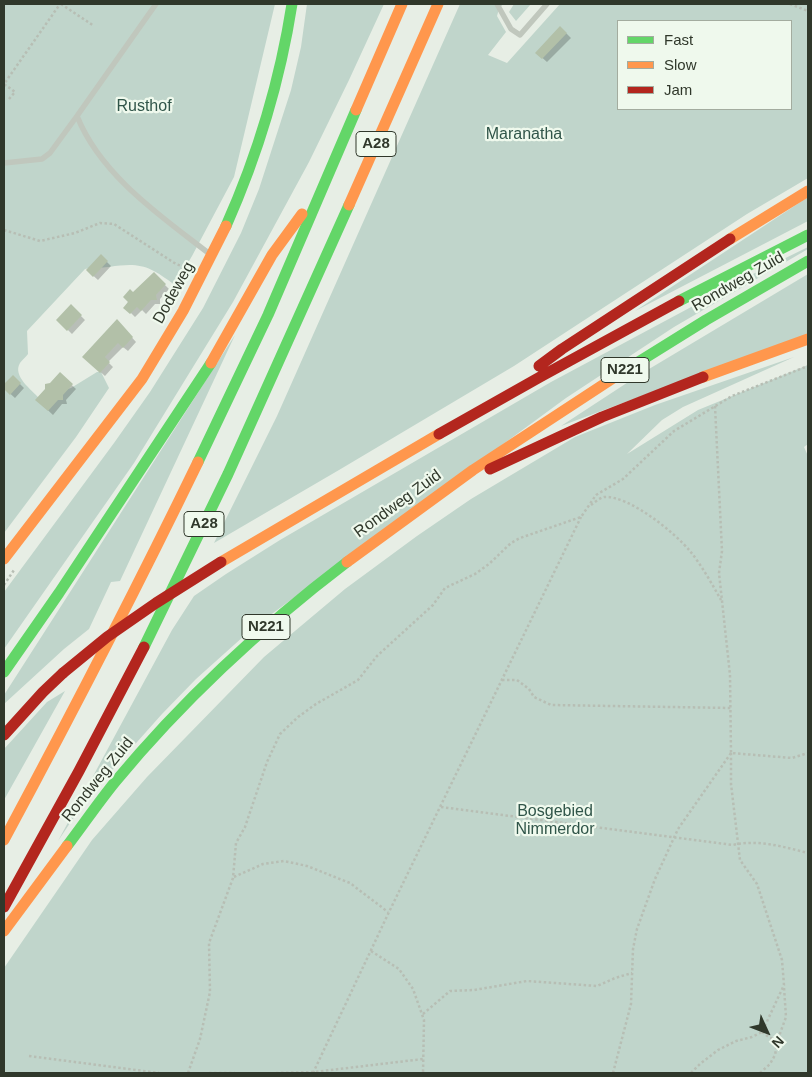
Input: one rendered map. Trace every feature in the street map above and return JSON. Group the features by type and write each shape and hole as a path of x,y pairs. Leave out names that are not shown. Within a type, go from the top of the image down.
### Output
{"main road":[{"name":"Dodeweg","path":"4,559 142,379 207,269 230,218 262,134 287,41 292,4"},
{"name":"A28","path":"4,840 59,738 165,530 268,315 402,4"},
{"name":"A28","path":"4,906 88,752 195,543 291,338 438,4"},
{"name":"A28","path":"4,672 185,404 216,355 272,255 324,184"},
{"name":"N221","path":"482,409 562,350 721,244 808,190"},
{"name":"Rondweg Zuid","path":"63,673 107,637 156,602 221,562 482,409 634,325 808,235"},
{"name":"Rondweg Zuid","path":"4,931 108,792 169,722 242,649 273,621 344,564 448,488 615,376 742,297 808,261"},
{"name":"N221","path":"448,488 572,430 742,362 808,340"},
{"path":"4,722 38,686 63,673"},
{"path":"4,735 63,673"}],"lane":[{"path":"4,162 42,159 50,153 156,4"},
{"path":"497,4 511,29 520,35 547,4"},
{"path":"77,116 83,130 99,154 136,196 212,257"}],"path":[{"path":"10,100 15,92 4,84 61,4 94,26"},
{"path":"790,4 808,11"},
{"path":"4,230 40,241 75,233 100,223 114,224 176,264 187,268 196,265 207,269"},
{"path":"314,1073 389,912 581,517 596,496 622,479 674,431 732,396 808,366"},
{"path":"715,406 722,551 719,573 730,676 731,784 737,844 740,860 757,884 782,960 784,986 786,1016 778,1038 775,1055 770,1064 760,1073"},
{"path":"588,507 602,497 615,498 652,517 690,551 722,602"},
{"path":"188,1073 200,1039 210,992 209,943 234,877 236,843 246,827 267,762 280,734 298,716 358,680 376,656 433,605 445,588 475,574 489,564 511,543 520,538 581,517"},
{"path":"502,680 517,680 529,689 534,697 552,705 730,708"},
{"path":"731,753 792,758 808,753"},
{"path":"613,1073 631,1004 633,949 637,929 678,829 731,753"},
{"path":"441,807 733,845 774,844 808,853"},
{"path":"234,877 263,864 284,861 307,866 350,883 389,912"},
{"path":"371,951 399,969 413,989 423,1014 424,1072 428,1073"},
{"path":"423,1014 450,991 474,990 527,981 596,986 632,973"},
{"path":"691,1073 718,1050 736,1041 762,1032 784,986"},
{"path":"762,1032 770,1038 778,1038"},
{"path":"29,1056 159,1073"},
{"path":"276,1073 314,1073 423,1059"},
{"path":"209,1073 235,1073"}],"green space":[{"name":"Rusthof","path":"4,4 275,4 234,177 175,285 158,273 137,265 85,269 27,331 28,354 18,368 21,378 39,398 71,388 97,372 101,372 109,388 76,437 4,533"},
{"path":"307,4 384,4 309,162 233,302 134,463 4,649 4,592 150,392 203,308 241,233 259,189 291,90 301,47"},
{"name":"Maranatha","path":"460,4 503,4 497,16 506,32 488,55 507,63 560,4 808,4 808,178 747,214 514,366 214,543 277,416"},
{"path":"514,4 531,4 516,21 509,12"},
{"path":"808,197 808,221 635,311"},
{"path":"808,247 808,249 674,327 566,398 254,627 196,679 162,714 113,769 72,820 58,841 172,630 194,596 280,540 551,382 751,275"},
{"path":"808,274 808,334 561,426 639,375"},
{"path":"235,335 120,581 111,582 89,629 64,649 4,704 4,695"},
{"name":"Bosgebied Nimmerdor","path":"794,357 683,407 662,420 627,454 698,410 808,365 808,444 804,447 808,456 808,1073 4,1073 4,968 92,840 147,777 264,657 345,589 417,536 471,499 575,437 655,405"},
{"path":"65,691 4,800 4,749 47,702"}],"building":[{"path":"560,26 567,33 542,59 535,53"},
{"path":"101,254 108,261 93,277 86,270"},
{"path":"154,272 166,284 156,295 157,300 151,300 141,311 137,307 130,314 123,308 128,302 123,297 130,289 133,292"},
{"path":"71,304 82,315 67,331 56,320"},
{"path":"117,319 133,337 123,348 118,343 105,357 110,362 100,373 82,357"},
{"path":"60,372 73,384 63,395 63,400 58,400 48,411 35,400 45,389 45,384 50,383"},
{"path":"13,375 21,383 10,395 4,389 4,384"}],"traffic: fast":[{"path":"226,226 258,144 281,61 292,4"},
{"path":"198,462 268,315 356,110"},
{"path":"144,647 228,474 349,205"},
{"path":"679,301 808,235"},
{"path":"624,371 706,320 808,261"},
{"path":"4,672 59,593 211,363"},
{"path":"67,846 115,782 196,693 255,638 347,562"}],"traffic: slow":[{"path":"356,110 402,4"},
{"path":"349,205 438,4"},
{"path":"730,239 808,191"},
{"path":"211,363 272,255 302,214"},
{"path":"4,559 142,379 183,311 226,226"},
{"path":"703,377 808,339"},
{"path":"347,562 473,470 624,371"},
{"path":"221,562 439,434"},
{"path":"4,840 103,652 198,462"},
{"path":"4,931 67,846"}],"traffic: jam":[{"path":"539,366 730,239"},
{"path":"439,434 679,301"},
{"path":"490,469 602,417 703,377"},
{"path":"63,673 107,637 221,562"},
{"path":"4,907 79,771 144,647"},
{"path":"4,735 63,673"}]}
